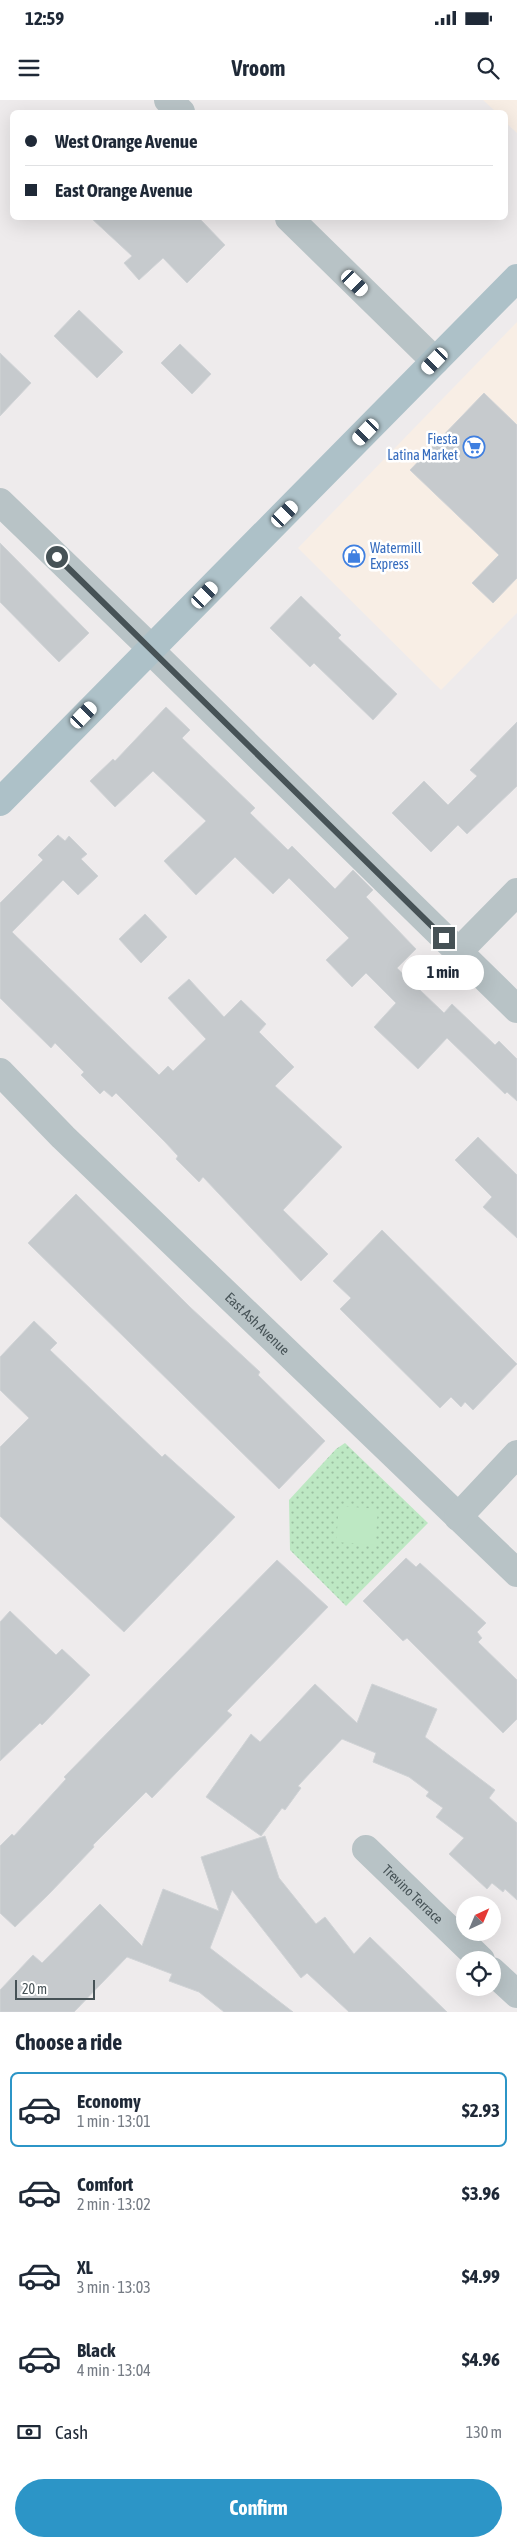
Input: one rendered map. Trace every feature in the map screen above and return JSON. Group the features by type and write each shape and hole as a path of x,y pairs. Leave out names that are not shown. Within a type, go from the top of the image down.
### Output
{"main road":[{"path":"0,802 517,278"}],"street":[{"path":"168,100 178,110"},
{"path":"291,220 435,361"},
{"path":"0,502 517,1009"},
{"path":"458,952 517,892"},
{"name":"East Ash Avenue","path":"0,1072 63,1137 517,1573"},
{"path":"458,1517 517,1454"},
{"name":"Trevino Terrace","path":"366,1849 472,1951"},
{"path":"501,1979 517,1994"}],"shaded area":[{"path":"483,100 517,100 517,133 508,125 508,110 494,110"},
{"path":"517,322 517,613 441,690 298,548"}],"green space":[{"path":"345,1443 428,1523 346,1606 290,1550 289,1500 336,1449"},
{"path":"339,1506 378,1509 375,1545 336,1542"}],"building":[{"path":"93,220 201,220 225,245 187,283 163,258 139,280 124,263 132,256"},
{"path":"79,310 123,352 97,378 54,336"},
{"path":"180,344 211,374 192,394 161,363"},
{"path":"0,353 31,383 0,416"},
{"name":"Fiesta Latina Market","path":"484,393 517,425 517,578 493,603 472,583 499,555 410,470"},
{"path":"0,543 89,633 59,662 0,602"},
{"path":"301,596 341,635 338,638 397,694 373,720 314,663 310,667 270,628"},
{"path":"166,707 190,730 182,738 255,808 250,813 288,850 292,846 335,889 353,870 373,890 366,897 416,949 397,968 444,1013 452,1004 495,1045 499,1041 517,1059 517,1101 507,1092 505,1094 447,1038 418,1069 374,1027 396,1003 366,973 352,987 326,960 349,938 289,878 273,894 235,857 196,895 164,861 206,821 153,771 115,807 90,781 113,759 115,761"},
{"path":"517,722 517,786 467,834 458,825 431,852 392,813 424,781 448,805 477,776 470,770"},
{"path":"58,835 65,841 69,836 87,854 81,859 98,876 78,895 63,880 12,932 159,1075 168,1066 173,1071 206,1039 168,998 189,979 224,1017 241,1000 266,1024 259,1032 294,1067 275,1086 342,1147 283,1210 328,1254 301,1281 203,1177 199,1182 176,1159 178,1156 116,1093 112,1097 104,1090 100,1094 81,1075 84,1072 55,1043 51,1048 0,998 0,903 43,860 38,855"},
{"path":"145,914 167,937 141,963 119,939"},
{"path":"478,1137 517,1175 517,1238 483,1207 492,1197 455,1160"},
{"path":"76,1194 190,1307 260,1372 258,1375 325,1441 279,1489 28,1243"},
{"path":"382,1230 517,1364 473,1410 465,1402 461,1407 451,1397 440,1408 340,1309 351,1298 333,1281"},
{"path":"34,1321 57,1343 50,1350 162,1457 165,1454 235,1517 124,1632 0,1516 0,1447 29,1418 0,1390 0,1357"},
{"path":"406,1558 416,1567 420,1563 486,1623 477,1632 482,1638 478,1642 517,1680 517,1719 503,1733 407,1638 403,1641 363,1601"},
{"path":"277,1560 328,1607 227,1711 232,1715 152,1798 146,1792 15,1927 0,1913 0,1846 12,1834 14,1836 66,1779 64,1777"},
{"path":"10,1611 56,1655 62,1649 90,1675 42,1725 40,1723 0,1761 0,1622"},
{"path":"315,1684 357,1723 372,1684 437,1709 425,1737 495,1790 489,1798 517,1823 517,1900 505,1889 503,1892 492,1883 487,1889 449,1854 464,1838 436,1817 443,1808 426,1796 429,1792 409,1777 373,1762 376,1753 342,1739 298,1786 301,1788 285,1810 282,1808 261,1836 206,1797 251,1734 260,1742"},
{"path":"265,1836 279,1878 316,1924 325,1917 354,1954 370,1937 447,2012 349,2012 307,1973 301,1978 232,1890 210,1948 293,2012 224,2012 199,1992 169,1981 172,1974 127,1957 74,2012 0,2012 0,1990 33,1955 42,1963 100,1904 142,1946 163,1889 219,1911 201,1857"}],"place":[{"name":"Fiesta Latina Market","path":"474,447"},
{"name":"Watermill Express","path":"354,556"}],"route":[{"path":"57,557 444,938"}]}
